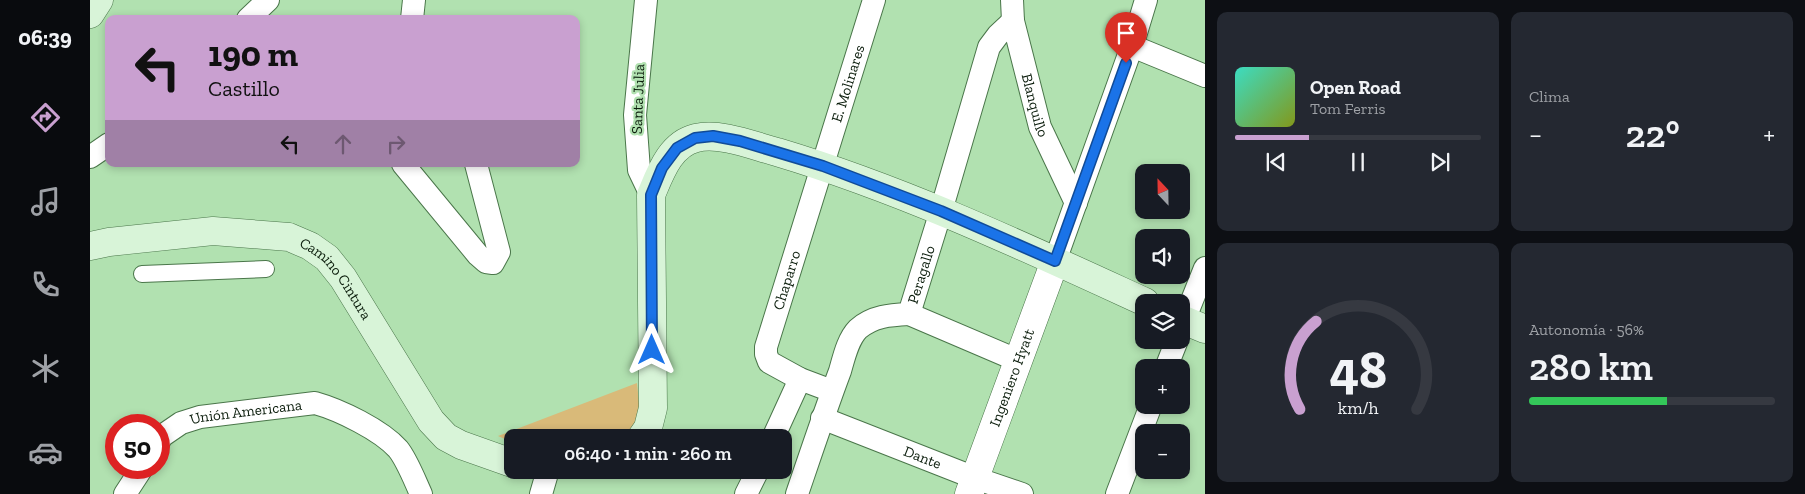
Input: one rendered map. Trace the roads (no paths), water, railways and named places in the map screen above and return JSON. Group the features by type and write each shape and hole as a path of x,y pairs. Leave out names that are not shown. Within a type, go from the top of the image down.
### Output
{"main road":[{"path":"90,14 99,0"},
{"path":"647,429 653,408 651,195 662,168 677,148 695,138 713,136 740,141 823,166 941,211 1135,297"},
{"name":"Camino Cintura","path":"90,246 109,242 214,231 289,237 310,246 327,258 342,278 431,421 446,437 461,445 504,460"}],"street":[{"path":"252,15 268,0"},
{"path":"412,15 414,0"},
{"name":"Santa Julia","path":"646,0 635,115 639,170 651,195"},
{"name":"E. Molinares","path":"823,166 874,0"},
{"path":"1055,261 1132,46 1146,0"},
{"name":"Blanquillo","path":"1013,11 1040,127 1076,202"},
{"name":"Peragallo","path":"797,494 822,418 856,331 873,319 888,315 908,314 941,211 989,47 1013,11"},
{"path":"1132,46 1205,76"},
{"path":"90,157 105,147"},
{"name":"Chaparro","path":"823,166 766,347 766,354 769,362 800,378 832,391"},
{"path":"405,167 478,255 486,262 493,263 499,252 477,167"},
{"name":"Ingeniero Hyatt","path":"972,486 1055,261"},
{"path":"1190,315 1205,268"},
{"path":"142,274 266,270"},
{"path":"908,314 1019,362"},
{"path":"777,429 800,378"},
{"name":"Unión Americana","path":"170,431 181,423 200,417 316,404 332,408 383,436 399,450 422,494"},
{"path":"1117,494 1148,414"},
{"name":"Dante","path":"822,418 972,486 1022,494"},
{"path":"125,494 135,479"},
{"path":"541,494 545,479"},
{"path":"746,494 754,479"}]}
